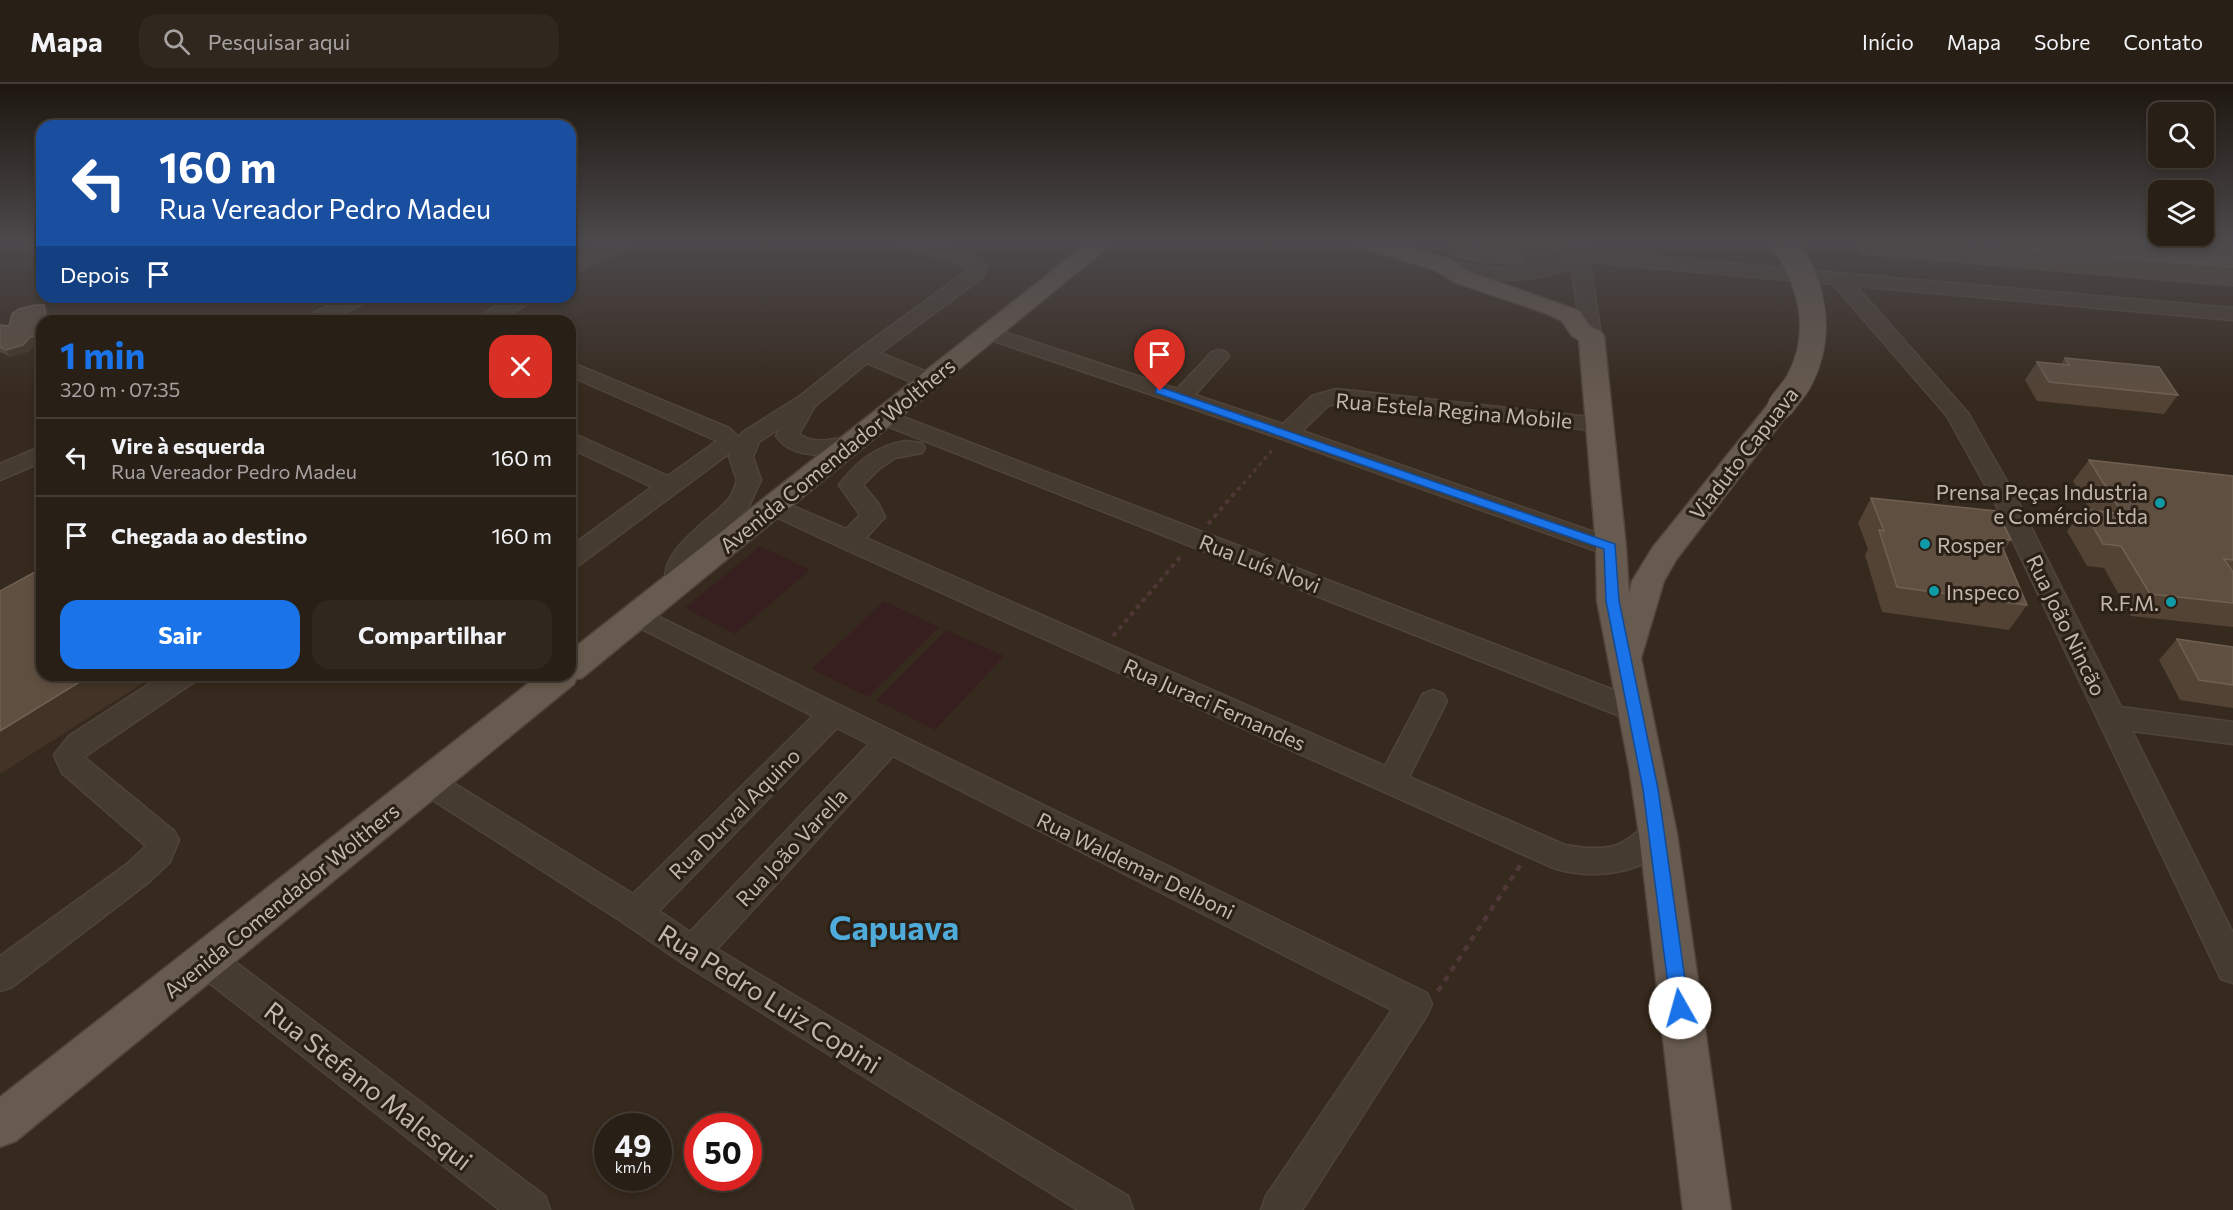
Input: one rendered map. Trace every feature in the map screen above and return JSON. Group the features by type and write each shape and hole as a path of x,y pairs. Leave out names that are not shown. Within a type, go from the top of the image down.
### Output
{"main road":[{"name":"Avenida Comendador Wolthers","path":"576,664 1037,295"},
{"path":"1514,295 1571,316 1581,331 1591,336 1611,547 1613,601 1626,658 1658,834 1707,1210"},
{"name":"Viaduto Capuava","path":"1626,658 1648,581 1664,554 1799,380 1814,327 1809,295"},
{"name":"Avenida Comendador Wolthers","path":"0,1125 554,681"}],"street":[{"path":"678,582 678,571 691,546 740,503 748,480 741,457 751,437 808,401 865,354 946,295"},
{"path":"1586,295 1591,336"},
{"name":"Rua João Nincão","path":"1853,295 1940,391 1972,436 2233,968"},
{"path":"2014,295 2233,314"},
{"path":"324,315 349,303"},
{"path":"495,315 515,303"},
{"path":"989,333 1287,433 1611,547"},
{"path":"865,354 928,381"},
{"path":"1181,398 1219,356"},
{"path":"576,371 721,433 729,439 726,445 576,555"},
{"name":"Rua Estela Regina Mobile","path":"1287,433 1320,400 1336,396 1600,424"},
{"path":"808,401 787,436 799,446 816,449 850,444"},
{"name":"Rua Luís Novi","path":"885,417 1635,710"},
{"path":"576,442 669,486"},
{"path":"849,541 873,517 872,511 856,495 851,485 862,470 892,450 902,446 914,448"},
{"path":"0,473 36,456"},
{"name":"Rua Juraci Fernandes","path":"772,506 1563,858 1588,862 1611,861 1640,851 1658,834"},
{"name":"Rua Waldemar Delboni","path":"637,615 1415,1004"},
{"path":"0,976 138,873 159,854 164,840 72,765 69,755 79,744 175,681"},
{"path":"1391,783 1433,701"},
{"name":"Rua Durval Aquino","path":"636,913 833,714"},
{"path":"2111,717 2233,733"},
{"name":"Rua João Varella","path":"693,952 889,742"},
{"name":"Rua Pedro Luiz Copini","path":"428,782 636,913 693,952 1114,1210"},
{"name":"Rua Stefano Malesqui","path":"206,960 531,1210"},
{"path":"1280,1210 1415,1004"}],"path":[{"path":"1415,1004 1433,998 1532,846"}],"shaded area":[{"path":"760,546 810,570 735,634 685,608"},
{"path":"884,601 939,627 868,697 812,669"},
{"path":"946,630 1004,656 935,730 876,700"}],"building":[{"path":"44,305 46,315 36,315 36,336 30,337 23,345 6,350 0,347 0,325 9,326 12,314 19,309"},
{"path":"2065,358 2159,367 2178,395 2049,382 2037,362 2069,365"},
{"path":"2089,460 2233,476 2233,560 2224,559 2233,572 2233,603 2150,594 2121,546 2103,544 2083,509 2123,514"},
{"path":"1871,498 1997,511 2011,540 1999,539 2027,605 1897,587 1879,530 1884,531"},
{"path":"36,571 36,681 81,681 0,731 0,591"},
{"path":"2177,639 2233,647 2233,685 2199,680"}],"place":[{"name":"Prensa Peças Industria e Comércio Ltda","path":"2160,503"},
{"name":"Rosper","path":"1925,544"},
{"name":"Inspeco","path":"1934,591"},
{"name":"R.F.M.","path":"2171,602"}],"district":[{"name":"Capuava","path":"894,926"}],"route":[{"path":"1160,391 1287,433 1611,547 1613,601 1651,789 1680,1008"}]}
